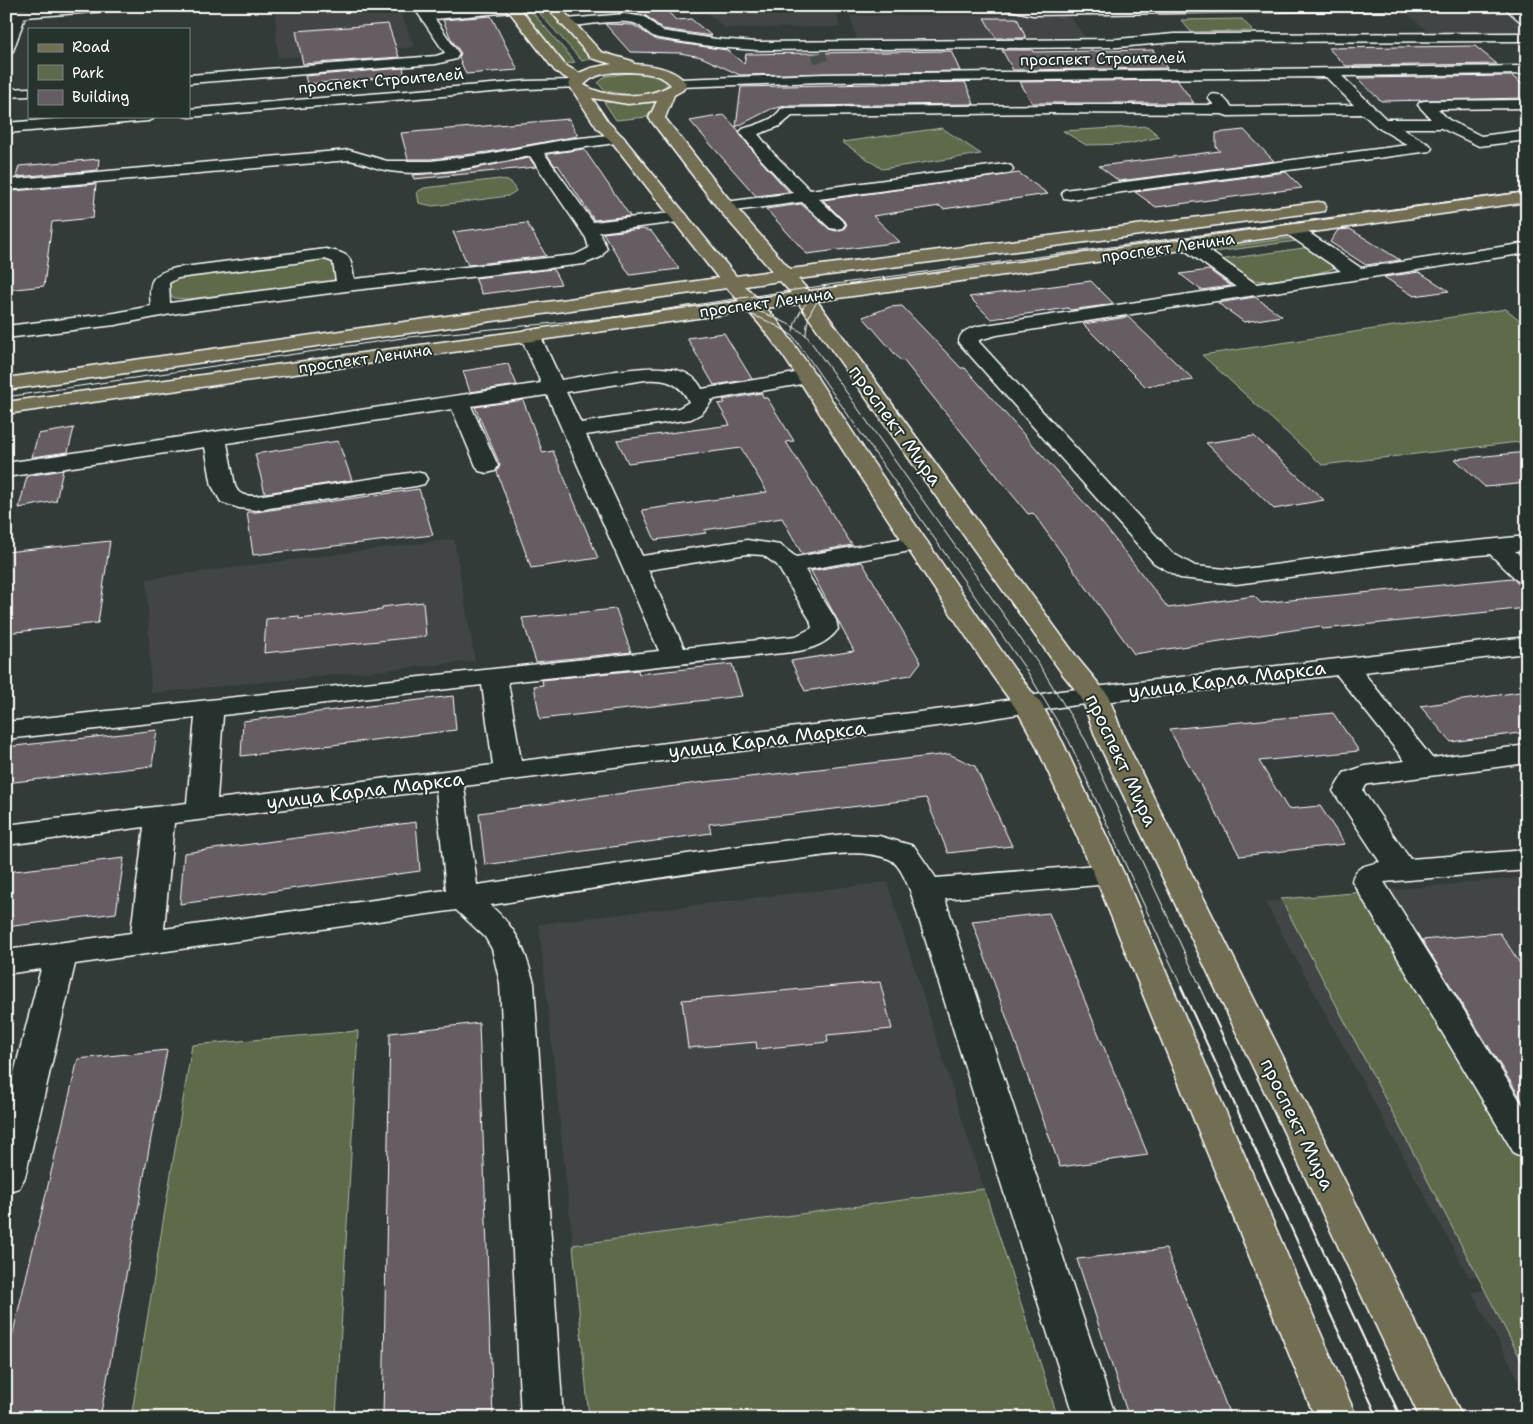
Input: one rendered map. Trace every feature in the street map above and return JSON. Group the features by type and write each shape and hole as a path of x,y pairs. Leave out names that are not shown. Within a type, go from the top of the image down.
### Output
{"main road":[{"path":"512,7 560,68 587,93 616,98 640,98 668,93 678,87 679,83 674,77 596,55 566,24 552,6"},
{"path":"578,84 588,73 610,68 645,68"},
{"path":"578,84 602,125 617,139 731,282 770,324 1004,674 1028,705 1049,743 1109,874 1336,1418"},
{"name":"проспект Мира","path":"668,93 657,118 726,207 804,296 1070,666 1094,695 1110,738 1442,1418"},
{"path":"1498,184 1527,181"},
{"name":"проспект Ленина","path":"6,408 1527,197"},
{"name":"проспект Ленина","path":"6,384 731,282 1334,205"}],"street":[{"path":"6,14 49,9 120,6"},
{"path":"1016,8 1119,10 1386,6"},
{"path":"1508,6 1527,20"},
{"path":"422,11 512,7"},
{"path":"1016,8 1029,22"},
{"path":"1282,8 1317,38"},
{"path":"1119,10 1139,40"},
{"path":"190,79 436,60 451,56 452,54 422,11"},
{"path":"6,50 20,13"},
{"path":"566,24 626,18 644,22 658,34 716,43 819,53 883,39 1118,43 1139,40 1527,37"},
{"path":"742,36 815,39 824,78"},
{"name":"проспект Строителей","path":"679,83 824,78 997,94 1191,74 1527,70"},
{"path":"1070,194 1424,148 1382,124 1328,72"},
{"path":"1191,74 1226,110"},
{"name":"проспект Строителей","path":"190,113 517,86 578,84"},
{"path":"6,92 28,92"},
{"path":"836,224 767,156 748,132 775,123 784,117 786,112 997,94 1226,110 1228,112 1367,110"},
{"path":"1527,104 1425,105 1444,123 1479,141 1527,135"},
{"path":"6,128 68,120 108,118"},
{"path":"1382,124 1444,123"},
{"path":"6,185 349,156 360,156 391,167 427,166 498,158 617,139"},
{"path":"6,332 115,319 161,310 346,285 578,260 595,253 598,248 595,238 535,151"},
{"path":"726,207 1005,169"},
{"path":"588,228 680,218"},
{"path":"1293,230 1359,275"},
{"path":"1188,244 1252,290"},
{"path":"1527,248 988,330 969,337 969,342 1163,558 1189,573 1236,577 1405,555 1527,543"},
{"path":"161,310 158,286 165,275 176,273 326,254 342,259 346,285"},
{"path":"530,335 675,657"},
{"path":"6,470 645,374 665,373 686,380 700,402 691,411 683,414 573,431"},
{"path":"697,396 807,377"},
{"path":"459,402 487,466"},
{"path":"215,439 224,489 229,497 245,503 256,504 416,479"},
{"path":"790,564 916,543"},
{"path":"1496,546 1527,576"},
{"path":"6,731 791,644 812,639 821,634 825,629 823,620 790,564 776,551 761,547 747,547 633,565"},
{"name":"улица Карла Маркса","path":"6,835 449,780 1028,705 1045,701 1527,645"},
{"path":"1344,666 1425,768"},
{"path":"494,676 508,772"},
{"path":"202,810 210,707"},
{"path":"1402,871 1348,791 1354,779 1365,775 1527,754"},
{"path":"449,780 463,898 496,929 508,949 517,983 542,1418"},
{"path":"146,942 160,816"},
{"path":"6,962 463,898 748,855 846,844 878,846 903,853 926,890 1095,1418"},
{"path":"1527,860 1372,874 1368,878 1370,887 1527,1144"},
{"path":"926,890 1109,874"},
{"path":"6,1176 61,955"}],"shaded area":[{"path":"356,6 397,6 415,47 278,58 275,12"},
{"path":"586,6 835,6 840,27 725,28 706,12 650,18 644,14 597,18"},
{"path":"849,6 985,6 985,7 850,10"},
{"path":"1398,6 1527,6 1527,32 1430,33"},
{"path":"1068,14 1085,37 857,40 850,16"},
{"path":"454,539 475,661 151,693 147,579"},
{"path":"1527,877 1527,1268 1469,1277 1265,902"},
{"path":"887,882 984,1189 573,1245 539,924"},
{"path":"1527,1284 1527,1395 1472,1292"}],"green space":[{"path":"515,6 527,6 575,62 566,64"},
{"path":"533,6 545,6 593,58 582,61"},
{"path":"1242,19 1253,31 1191,32 1181,20"},
{"path":"637,72 657,75 667,81 667,85 653,92 637,95 620,94 604,90 598,83 606,76"},
{"path":"604,102 638,104 657,102 647,117 616,120"},
{"path":"1147,126 1160,137 1128,144 1086,145 1063,131"},
{"path":"942,128 981,154 882,169 842,142"},
{"path":"500,179 511,182 516,191 508,196 433,206 419,203 417,192 424,188"},
{"path":"1291,238 1296,241 1215,252 1211,249"},
{"path":"1311,247 1335,266 1334,268 1318,273 1260,281 1244,277 1219,260"},
{"path":"318,257 333,261 337,279 320,284 188,299 174,298 169,294 169,279 174,276"},
{"path":"1506,309 1527,326 1527,441 1322,465 1202,355"},
{"path":"1377,891 1527,1131 1527,1371 1281,899"},
{"path":"358,1031 336,1418 131,1418 192,1045"},
{"path":"984,1189 1058,1418 589,1418 573,1245"}],"building":[{"path":"613,6 662,6 676,20 691,19 712,36 663,29 646,16 619,13"},
{"path":"491,16 518,70 466,74 459,58 461,53 451,39 443,20"},
{"path":"984,18 1017,18 1026,38 996,38"},
{"path":"388,24 399,57 303,64 296,31"},
{"path":"605,24 633,25 657,40 727,50 744,64 746,54 951,51 960,71 740,75 701,57 680,53 630,52"},
{"path":"1475,46 1497,64 1346,66 1328,48"},
{"path":"1002,50 1032,50 1033,52 1153,50 1167,68 1013,70"},
{"path":"403,68 405,76 307,84 305,76"},
{"path":"1512,76 1527,88 1527,98 1381,101 1357,78"},
{"path":"1177,80 1194,103 1032,103 1020,82"},
{"path":"965,82 974,104 786,106 771,109 736,127 741,87"},
{"path":"724,115 739,131 760,160 789,192 756,196 690,121"},
{"path":"569,119 578,136 488,152 431,159 408,159 401,133"},
{"path":"1244,130 1274,161 1119,181 1099,166 1220,151 1216,147 1216,133"},
{"path":"584,149 630,216 594,220 558,165 555,166 547,154"},
{"path":"529,158 536,167 414,179 412,175 460,171"},
{"path":"99,159 98,170 16,177 19,166"},
{"path":"1286,172 1302,188 1156,207 1135,192"},
{"path":"1019,173 1048,194 943,209 940,206 873,216 900,242 807,254 766,209 801,204 829,229 836,231 844,229 847,224 823,200"},
{"path":"96,184 93,218 52,222 44,286 6,290 6,214 12,191"},
{"path":"527,223 546,256 468,265 453,232"},
{"path":"642,229 651,231 679,269 630,275 603,233"},
{"path":"1350,229 1400,260 1366,265 1330,242 1338,230"},
{"path":"553,269 561,284 482,294 475,278"},
{"path":"1209,270 1231,286 1201,290 1180,274"},
{"path":"1419,272 1449,291 1414,296 1384,277"},
{"path":"1091,281 1114,304 1070,310 1068,308 991,319 969,297"},
{"path":"1255,297 1282,316 1244,322 1218,303"},
{"path":"902,306 961,368 965,368 1103,524 1168,608 1254,596 1261,603 1512,578 1527,592 1527,608 1323,629 1320,626 1134,654 1033,513 1028,514 903,360 901,361 863,317 890,307"},
{"path":"1128,317 1194,380 1145,386 1083,324"},
{"path":"724,333 752,379 714,385 687,338"},
{"path":"508,364 517,385 470,392 463,371"},
{"path":"761,393 764,398 767,398 794,441 786,442 852,545 802,554 782,518 704,530 706,533 655,540 642,510 767,492 741,448 628,463 617,440 730,425 718,404 725,403 723,400"},
{"path":"523,400 543,453 553,451 598,558 531,568 497,472 500,465 475,407"},
{"path":"74,428 68,452 32,457 38,434"},
{"path":"1254,436 1324,500 1274,509 1206,443"},
{"path":"338,441 352,480 265,493 255,454"},
{"path":"1527,452 1527,483 1485,487 1455,459"},
{"path":"63,470 56,501 19,508 27,476"},
{"path":"419,489 433,535 253,555 247,512"},
{"path":"110,541 98,623 6,633 6,552"},
{"path":"862,562 921,662 911,675 805,691 791,661 854,651 811,571"},
{"path":"423,602 426,636 264,653 266,619 299,616 299,619 382,610 382,607"},
{"path":"616,609 631,652 536,662 522,618"},
{"path":"732,664 742,696 540,719 534,686 543,685 542,680 638,670 639,674"},
{"path":"1527,691 1527,732 1451,742 1420,706"},
{"path":"453,696 456,730 241,756 243,721"},
{"path":"1333,713 1359,751 1259,761 1288,809 1320,806 1345,844 1240,856 1169,729"},
{"path":"157,730 152,766 6,783 6,747"},
{"path":"949,754 975,766 1012,846 948,853 926,798 709,824 711,833 485,865 479,813 697,783"},
{"path":"416,822 420,871 180,904 184,853"},
{"path":"124,858 116,913 6,927 6,872"},
{"path":"1049,913 1148,1155 1060,1167 972,921"},
{"path":"1500,933 1527,974 1527,1108 1422,940"},
{"path":"880,982 892,1029 827,1035 828,1042 757,1049 756,1042 688,1048 682,1000"},
{"path":"479,1023 493,1418 383,1418 390,1033"},
{"path":"167,1050 100,1418 6,1418 6,1362 78,1059"},
{"path":"1166,1249 1231,1418 1129,1418 1077,1259"}],"tunnel":[{"path":"819,53 821,62"}],"tram line":[{"path":"6,397 409,337 607,318 828,285 1527,191"},
{"path":"794,328 797,317 804,306 825,286"},
{"path":"806,335 812,309 820,299 832,291"},
{"path":"727,302 768,315 794,328"},
{"path":"706,307 740,311 773,324 793,336 1027,671 1069,741 1182,988"},
{"path":"794,328 806,335"},
{"path":"806,335 1042,669 1086,741 1201,988"},
{"path":"1181,987 1378,1418"},
{"path":"1200,987 1401,1418"}]}
